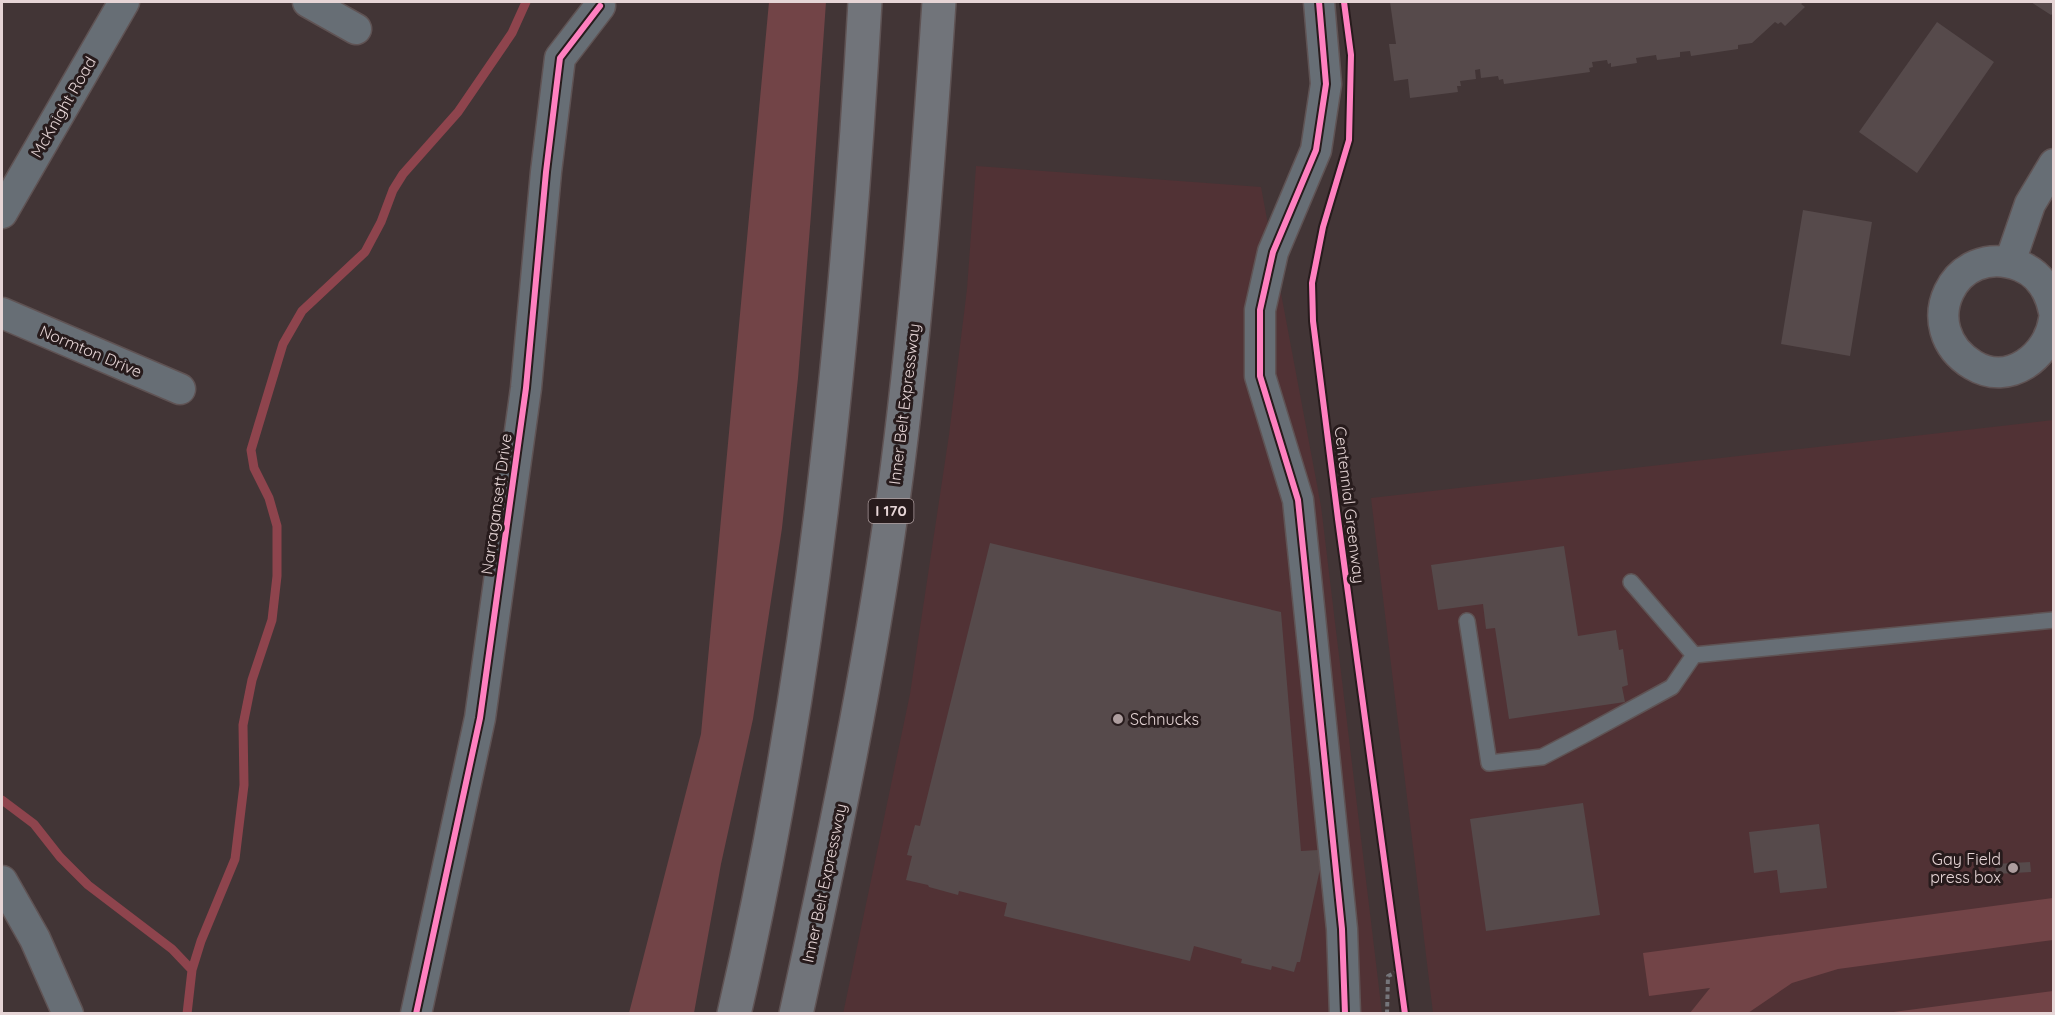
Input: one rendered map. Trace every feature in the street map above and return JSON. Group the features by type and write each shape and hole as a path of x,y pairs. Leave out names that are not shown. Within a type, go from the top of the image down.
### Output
{"highway":[{"path":"735,1014 774,828 793,716 824,486 837,371 857,145 865,2"},
{"name":"Inner Belt Expressway","path":"796,1014 854,732 894,494 919,268 939,2"}],"street":[{"name":"McKnight Road","path":"2,213 124,2"},
{"path":"308,2 357,29"},
{"path":"1319,2 1326,84 1316,150 1274,252 1260,310 1260,376 1298,500 1342,929 1345,1014"},
{"name":"Narragansett Drive","path":"416,1014 480,718 526,387 546,172 560,58 600,6"},
{"path":"2010,262 2030,204 2054,164"},
{"path":"2054,312 2051,296 2042,281 2028,269 2010,262 1992,261 1974,266 1959,276 1948,292 1943,309 1944,328 1951,345 1963,359 1978,368 1996,372 2015,369 2031,362 2044,348 2052,332 2054,319"},
{"name":"Normton Drive","path":"2,313 180,389"},
{"path":"2,881 35,939 68,1014"}],"lane":[{"path":"1631,582 1694,655"},
{"path":"1467,621 1489,763 1542,757 1573,741 1672,687 1694,655 2054,620"}],"path":[{"path":"1398,959 1401,982"},
{"path":"1386,1014 1388,976 1399,971"}],"shaded area":[{"path":"769,2 826,2 798,378 782,528 753,719 721,864 694,1013 629,1013 701,734"},
{"path":"976,166 1261,187 1321,506 1382,1013 843,1014 910,694 949,435 967,289"},
{"path":"2053,420 2053,1013 1433,1013 1371,498"},
{"path":"2053,898 2053,940 1838,969 1792,983 1748,1013 1690,1013 1710,988 1649,996 1643,953"},
{"path":"2053,991 2053,1013 1886,1013"}],"building":[{"path":"1390,2 1804,2 1801,4 1805,7 1785,26 1781,22 1778,24 1775,22 1752,43 1738,45 1738,49 1691,56 1690,51 1680,52 1680,57 1657,60 1656,55 1636,58 1637,63 1611,67 1611,63 1608,64 1607,60 1592,62 1593,67 1589,68 1590,72 1504,84 1503,79 1499,80 1498,76 1481,78 1480,69 1475,70 1476,79 1460,81 1461,86 1457,86 1458,92 1410,98 1408,79 1394,81 1389,44 1396,44"},
{"path":"2031,2 2054,2 2054,12 2051,15"},
{"path":"1937,22 1994,62 1917,173 1859,132"},
{"path":"1803,210 1872,222 1850,356 1781,344"},
{"name":"Schnucks","path":"990,543 1281,612 1301,851 1318,850 1320,869 1300,962 1297,962 1294,972 1272,966 1271,970 1241,963 1242,959 1194,946 1190,961 1004,916 1007,903 959,891 958,895 906,880 912,856 907,855 915,825 920,826"},
{"path":"1564,546 1578,636 1616,630 1619,650 1623,649 1628,685 1622,687 1625,702 1509,719 1495,628 1486,629 1483,604 1438,610 1431,565"},
{"path":"1583,803 1600,915 1486,931 1470,819"},
{"path":"1819,824 1827,888 1780,893 1777,870 1754,873 1749,832"},
{"name":"Gay Field press box","path":"2030,862 2031,872 1996,874 1995,864"}],"waterway":[{"path":"187,1014 192,970 201,941 235,859 244,785 243,725 252,680 272,620 277,576 277,526 269,498 254,468 251,450 283,344 302,311 365,252 381,222 393,190 403,174 458,112 512,33 526,2"},
{"path":"2,800 34,824 60,857 88,885 172,949 192,970"}],"cycle path":[{"path":"1319,2 1326,84 1316,150 1273,252 1260,310 1260,376 1298,500 1342,929 1345,1014"},
{"name":"Centennial Greenway","path":"1344,2 1351,55 1349,140 1323,227 1312,283 1313,321 1405,1014"},
{"path":"416,1014 480,718 526,388 546,172 560,58 600,6"}],"place":[{"name":"Schnucks","path":"1118,719"},
{"name":"Gay Field press box","path":"2013,868"}]}
